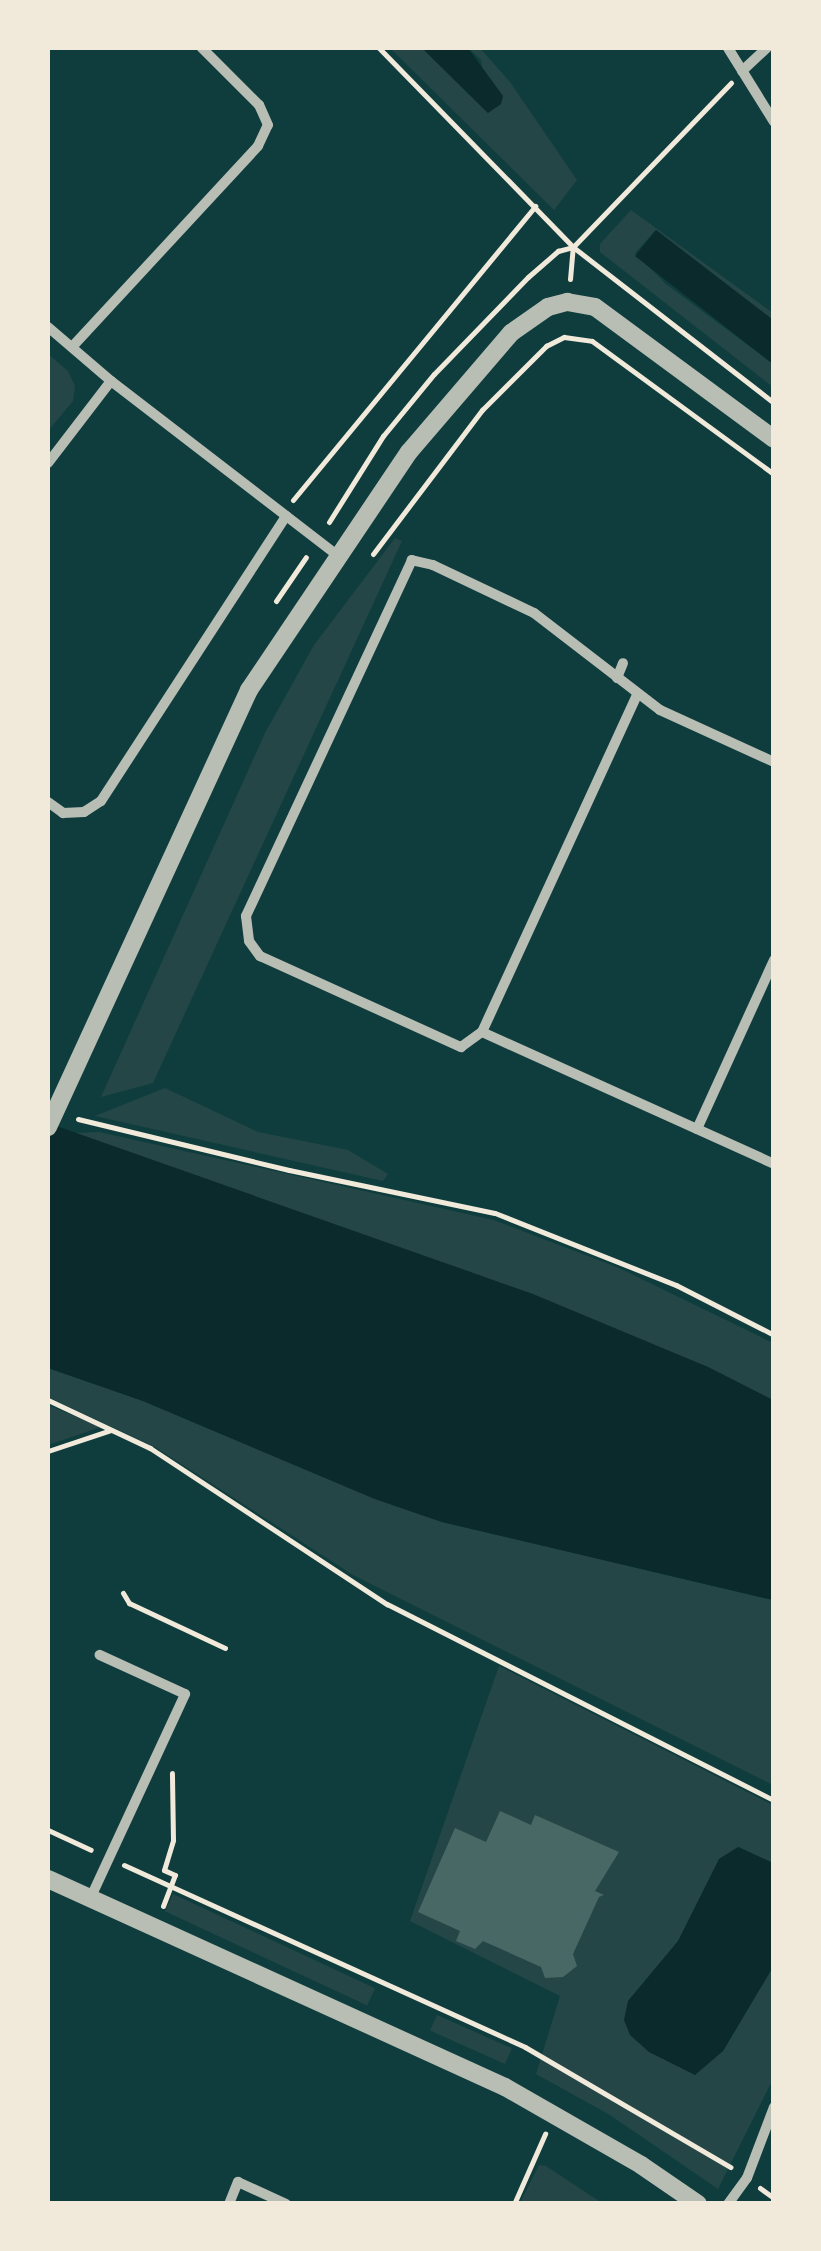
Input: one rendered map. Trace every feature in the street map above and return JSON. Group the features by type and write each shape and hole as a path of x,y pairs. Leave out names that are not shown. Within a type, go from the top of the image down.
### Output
{"street":[{"path":"72,347 258,146 268,126 259,105 202,48"},
{"path":"728,48 774,122"},
{"path":"742,72 766,48"},
{"path":"48,1128 233,722 337,555 408,452 468,380 529,317 548,307 583,303 608,315 774,439"},
{"path":"48,327 111,382 337,555"},
{"path":"48,463 111,382"},
{"path":"48,802 63,812 84,812 101,801 286,516"},
{"path":"638,695 482,1032 461,1047 260,956 249,941 246,916 412,560 432,564 534,613 660,710 774,762"},
{"path":"616,678 623,663"},
{"path":"697,1129 774,960"},
{"path":"482,1032 774,1164"},
{"path":"90,1899 185,1694 100,1655"},
{"path":"48,1879 554,2113 698,2204"},
{"path":"728,2204 746,2178 774,2107"},
{"path":"228,2204 238,2182 286,2204"}],"path":[{"path":"379,48 573,247 742,72"},
{"path":"286,516 297,490 535,206"},
{"path":"61,1105 91,1124 494,1212 676,1284 774,1335"},
{"path":"48,1400 150,1448 388,1604 774,1800"},
{"path":"48,1451 111,1430"},
{"path":"123,1592 129,1603 226,1648"},
{"path":"154,1926 175,1875 164,1870 174,1840 172,1771 178,1757"},
{"path":"48,1830 525,2047 746,2178"},
{"path":"514,2204 554,2113"}],"shaded area":[{"path":"390,48 422,48 488,113 481,60 468,48 480,48 510,82 577,180 554,210"},
{"path":"422,48 468,48 503,96 501,104 488,113"},
{"path":"631,210 773,313 773,320 656,230 635,253 666,284 773,364 773,387 600,252 600,244"},
{"path":"656,230 773,320 773,364 635,256"},
{"path":"48,354 68,371 75,386 73,401 48,431"},
{"path":"395,538 402,541 153,1083 101,1097 265,733 314,645"},
{"path":"165,1088 258,1132 348,1150 388,1174 383,1181 95,1116"},
{"path":"48,1123 533,1294 708,1367 773,1400 773,1600 442,1522 375,1499 143,1401 48,1368"},
{"path":"99,1132 494,1220 619,1268 773,1343 773,1400 708,1367 74,1133"},
{"path":"48,1368 143,1401 375,1499 442,1522 773,1600 773,1785 353,1575 155,1447 48,1397"},
{"path":"48,1405 101,1427 48,1445"},
{"path":"499,1666 773,1805 773,1863 739,1847 720,1859 678,1942 628,2001 723,2051 773,1967 773,2079 718,2189 610,2115 536,2074 560,1996 410,1921"},
{"path":"738,1847 773,1863 773,1967 723,2051 695,2075 649,2052 630,2035 624,2020 628,2001 678,1941 719,1859"},
{"path":"173,1894 375,1988 367,2005 165,1911"},
{"path":"437,2015 512,2048 505,2064 430,2031"},
{"path":"539,2165 546,2166 602,2203 520,2203"}],"building":[{"path":"500,1811 531,1825 535,1815 619,1852 595,1891 604,1895 599,1897 573,1954 577,1966 563,1977 545,1978 541,1967 483,1941 475,1949 456,1941 460,1931 418,1912 455,1828 486,1842"}]}
